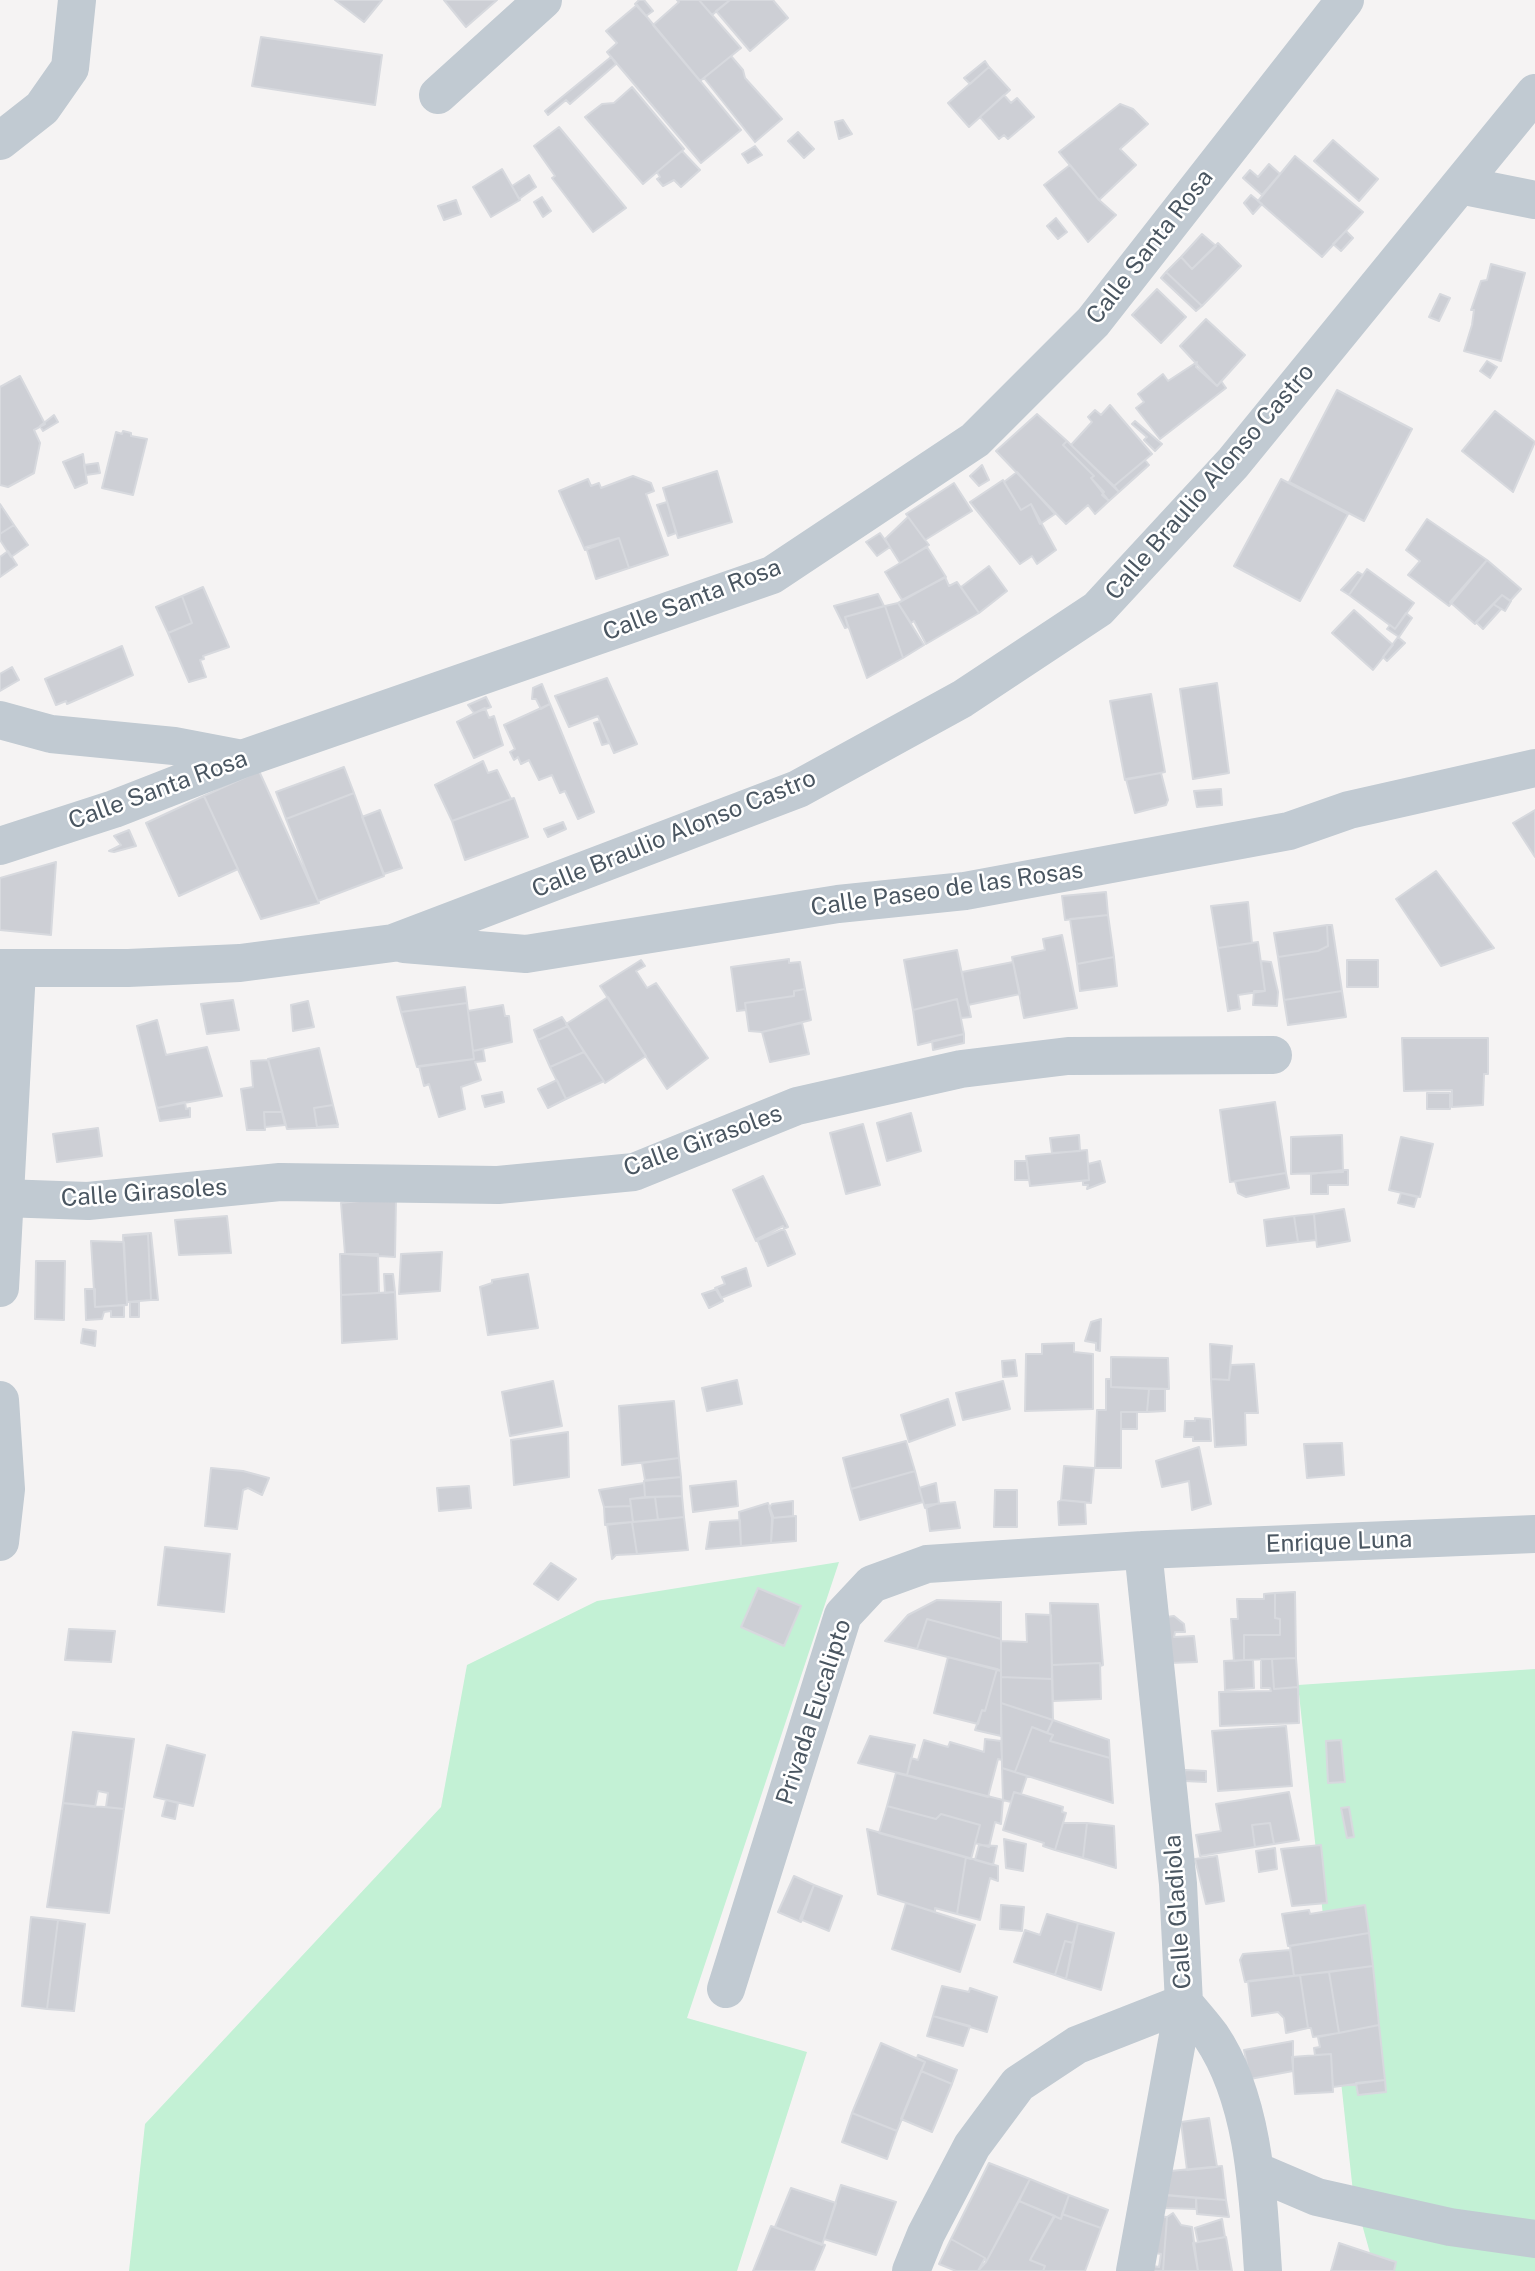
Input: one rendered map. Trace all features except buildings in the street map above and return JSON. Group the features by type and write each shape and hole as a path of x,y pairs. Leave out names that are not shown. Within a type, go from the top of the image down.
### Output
{"street":[{"path":"0,141 42,108 69,68 77,0"},
{"path":"438,95 542,0"},
{"name":"Calle Santa Rosa","path":"0,846 114,809 242,759 772,575 975,440 1093,321 1345,0"},
{"name":"Calle Braulio Alonso Castro","path":"8,969 240,963 393,943 797,789 962,699 1098,609 1233,463 1535,93"},
{"path":"1460,185 1535,200"},
{"path":"0,720 51,734 174,746 242,759"},
{"name":"Calle Paseo de las Rosas","path":"393,943 526,954 838,904 965,891 1289,831 1349,810 1535,768"},
{"path":"0,1287 8,969"},
{"name":"Calle Girasoles","path":"4,1198 88,1201 281,1182 499,1185 634,1172 797,1106 961,1069 1069,1056 1273,1055"},
{"path":"0,1400 6,1489 0,1542"},
{"name":"Enrique Luna","path":"1143,1550 1535,1534"},
{"name":"Privada Eucalipto","path":"726,1989 843,1615 872,1584 926,1564 1143,1550"},
{"name":"Calle Gladiola","path":"1135,2271 1184,2003 1178,1884 1143,1550"},
{"path":"911,2271 926,2234 972,2146 1018,2084 1077,2045 1184,2003 1212,2038 1230,2075 1254,2155 1263,2271"},
{"path":"1256,2171 1318,2197 1450,2227 1535,2239"}],"green space":[{"path":"839,1562 687,2018 807,2052 737,2271 129,2271 145,2124 441,1807 467,1665 597,1601"},
{"path":"1535,1669 1535,2271 1375,2271 1353,2192 1298,1685"}]}
